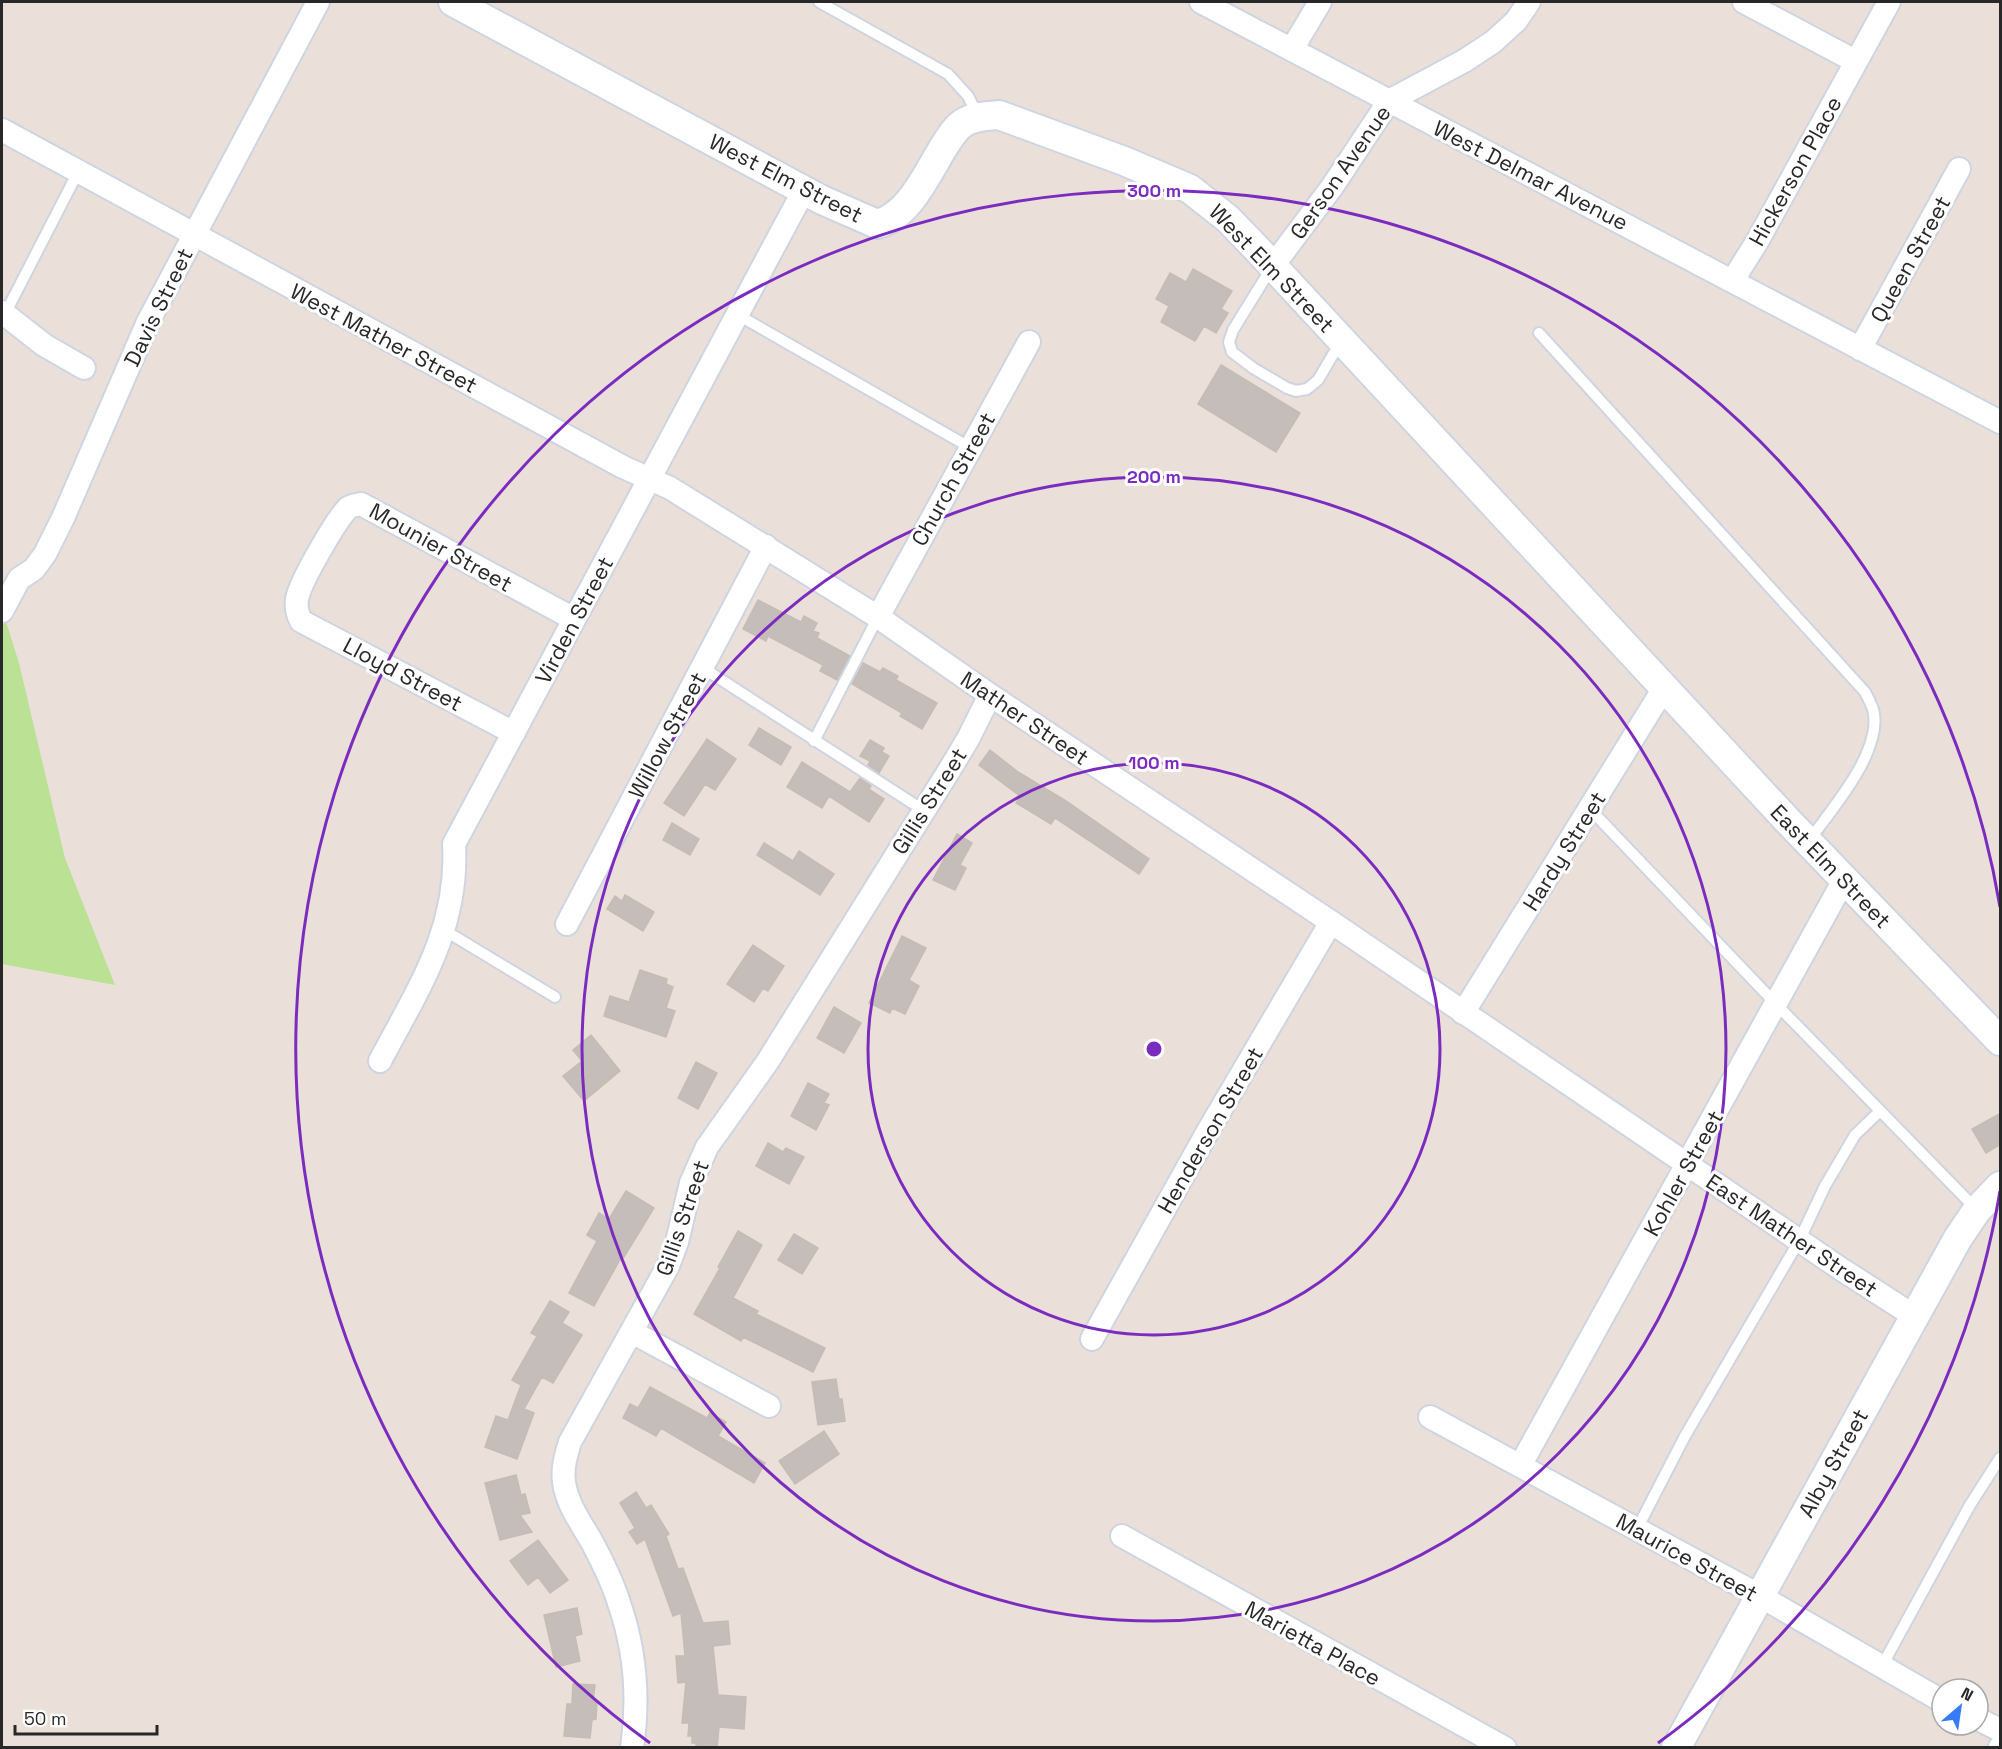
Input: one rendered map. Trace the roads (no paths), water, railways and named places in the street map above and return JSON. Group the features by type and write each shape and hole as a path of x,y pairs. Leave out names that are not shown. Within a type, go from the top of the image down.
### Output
{"street":[{"name":"Davis Street","path":"2,612 10,577 34,569 45,554 63,518 148,322 318,2"},
{"name":"West Elm Street","path":"453,2 804,190 877,224 897,214 916,191 953,133 963,123 978,116 999,115 1027,124 1190,189 1228,219 1664,688"},
{"name":"West Delmar Avenue","path":"1201,2 2001,422"},
{"path":"1293,49 1320,2"},
{"name":"Gerson Avenue","path":"1272,267 1332,187 1389,101 1464,61 1493,42 1516,21 1529,2"},
{"path":"1744,2 1855,62"},
{"name":"Hickerson Place","path":"1733,280 1758,240 1889,2"},
{"name":"West Mather Street","path":"2,130 623,467 670,488 766,546"},
{"name":"Queen Street","path":"1860,349 1959,169"},
{"name":"Virden Street","path":"380,1061 426,974 444,930 450,908 455,870 454,844 804,190"},
{"path":"2,313 44,345 84,368"},
{"name":"Church Street","path":"878,616 1029,342"},
{"name":"Mounier Street","path":"297,612 298,596 342,516 351,506 361,504 574,619"},
{"name":"Mather Street","path":"766,546 878,616 990,695 1331,922 1462,1013"},
{"name":"Willow Street","path":"567,924 766,546"},
{"name":"Lloyd Street","path":"297,612 301,621 514,733"},
{"name":"East Elm Street","path":"1664,688 1844,880 2001,1041"},
{"name":"Hardy Street","path":"1462,1013 1664,688"},
{"name":"Gillis Street","path":"632,1748 636,1701 634,1670 620,1604 593,1545 574,1513 564,1481 564,1461 570,1442 668,1266 677,1242 691,1184 707,1147 768,1061 968,739 990,695"},
{"name":"Kohler Street","path":"1520,1466 1844,880"},
{"name":"Henderson Street","path":"1092,1339 1208,1131 1331,922"},
{"name":"East Mather Street","path":"1462,1013 1914,1316"},
{"name":"Alby Street","path":"1677,1748 1958,1238 1977,1210 2001,1186"},
{"path":"632,1332 769,1406"},
{"name":"Maurice Street","path":"1430,1417 1760,1596 1930,1694"},
{"name":"Marietta Place","path":"1122,1536 1505,1748"}],"lane":[{"path":"819,2 948,74 968,96 978,116"},
{"path":"2,313 78,172"},
{"path":"1272,267 1233,330 1229,342 1232,352 1261,373 1296,391 1306,389 1318,380 1342,340"},
{"path":"738,315 971,448"},
{"path":"1539,333 1865,692 1874,713 1873,735 1856,777 1808,842"},
{"path":"814,741 878,616"},
{"path":"703,668 923,810"},
{"path":"1590,809 1977,1210"},
{"path":"444,930 555,997"},
{"path":"1637,1529 1685,1436 1799,1241 1825,1186 1855,1135 1880,1111"},
{"path":"1882,1666 1970,1505 2001,1458"}]}
